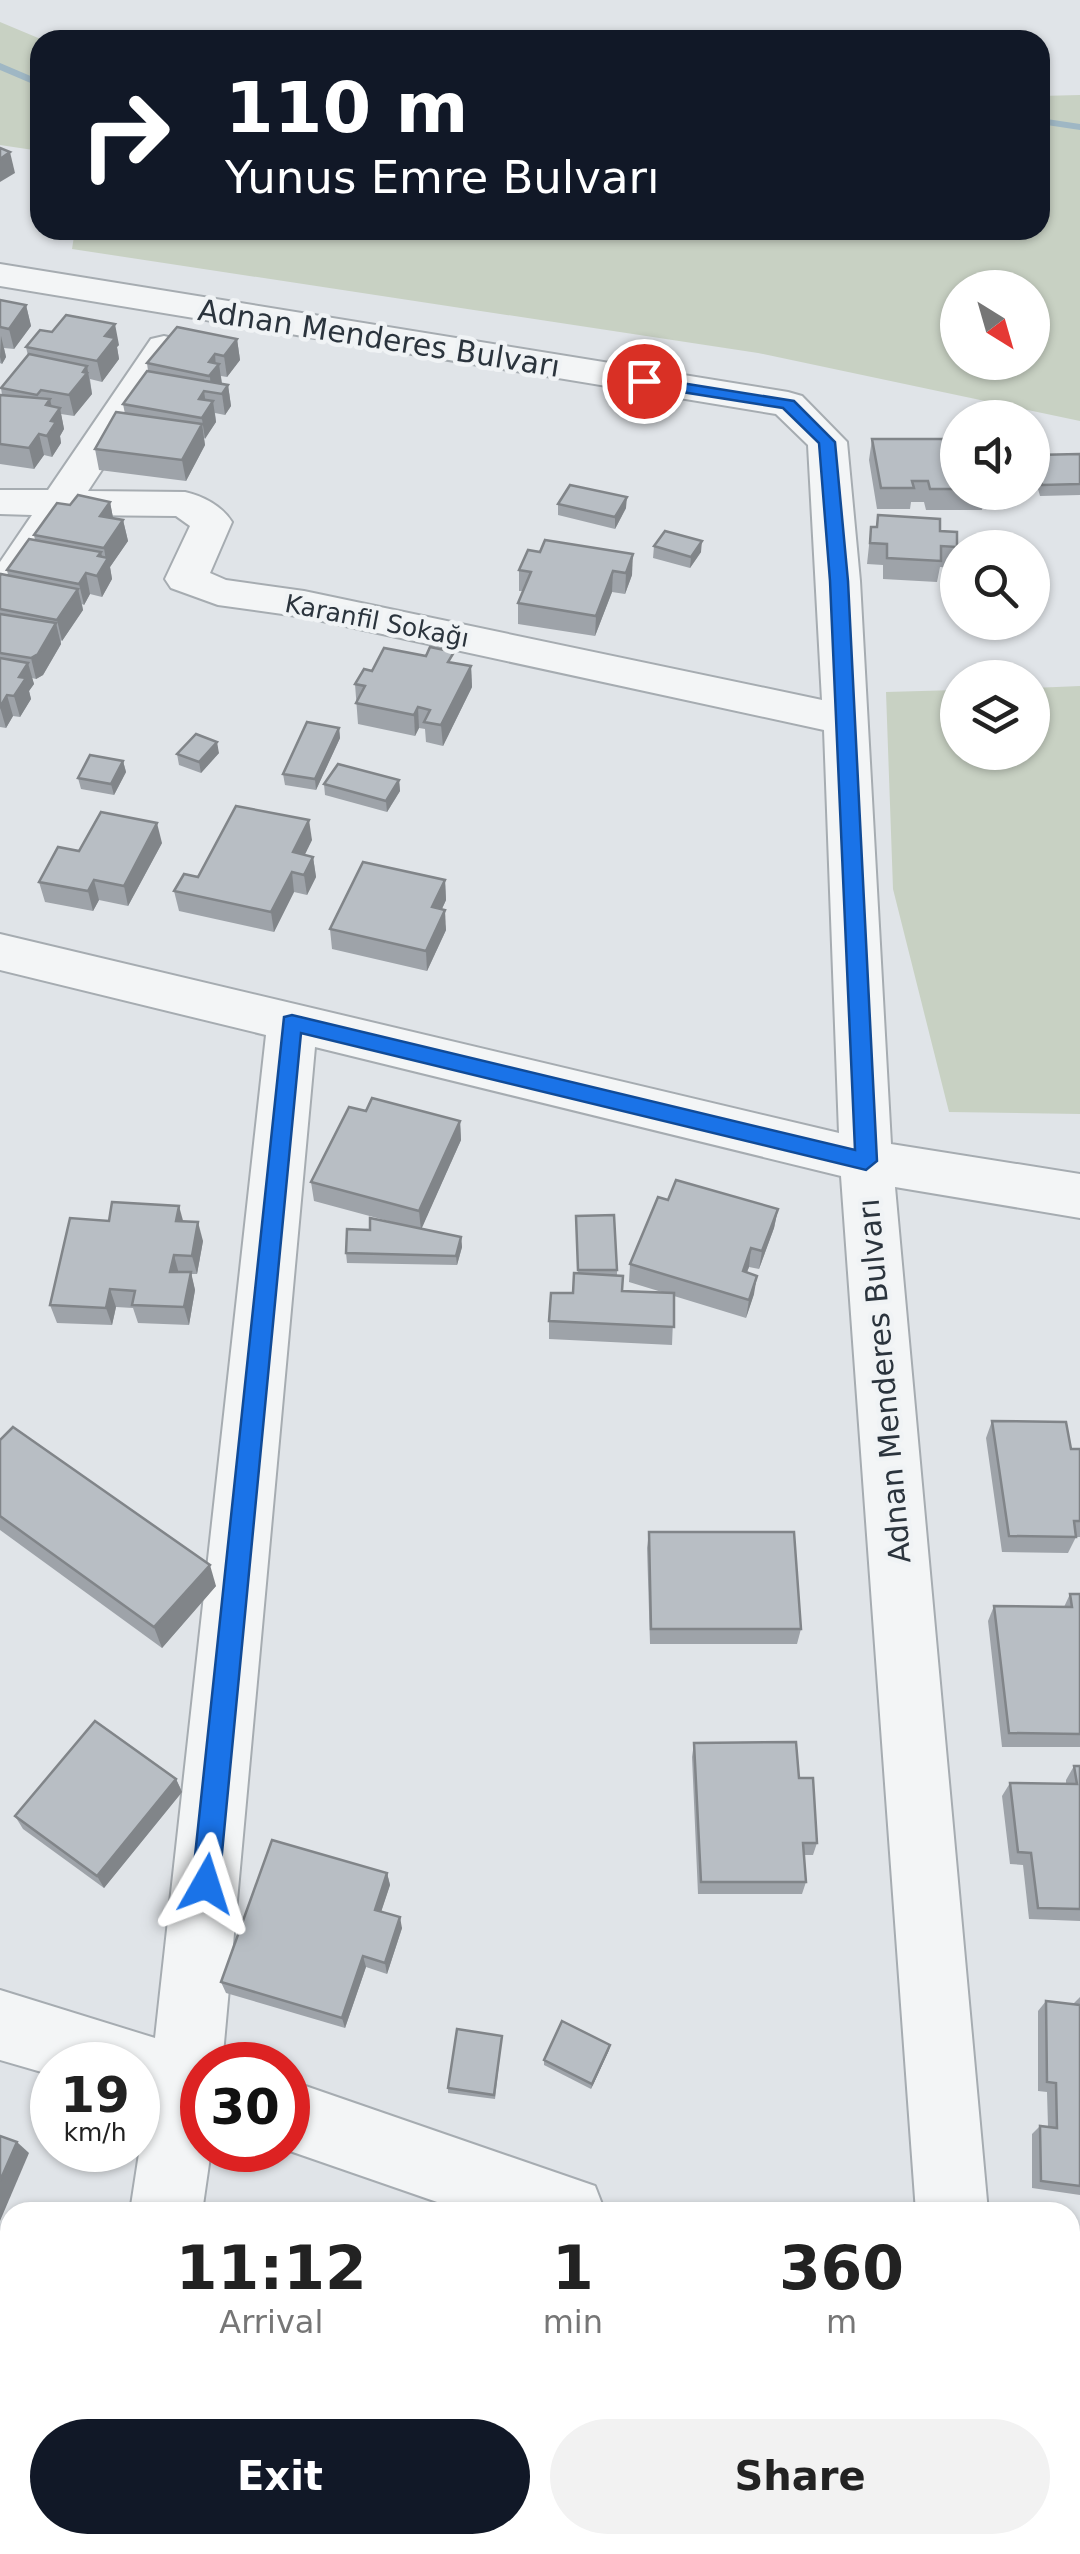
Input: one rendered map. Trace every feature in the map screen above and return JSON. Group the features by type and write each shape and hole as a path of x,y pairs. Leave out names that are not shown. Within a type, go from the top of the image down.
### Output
{"street":[{"name":"Adnan Menderes Bulvarı","path":"0,276 788,404 827,442 866,1161 951,2202"},
{"path":"0,593 190,307"},
{"name":"Karanfil Sokağı","path":"0,502 186,504 212,522 186,579 218,592 304,604 845,720"},
{"path":"0,952 866,1161 1080,1196"},
{"path":"166,2202 166,2074 292,1023"},
{"path":"0,2024 166,2074"},
{"path":"310,2123 539,2202"}],"green space":[{"path":"0,22 30,35 30,150 0,145"},
{"path":"1080,95 1080,421 1050,415 1050,400 981,400 758,353 72,249 73,240 1050,240 1050,96"},
{"path":"1080,686 1080,1114 949,1112 893,889 886,692 940,690 940,770 1050,770 1050,687"}],"building":[{"path":"0,300 26,305 9,329 0,327"},
{"path":"66,315 115,324 105,336 115,338 97,361 26,347 40,330 52,332"},
{"path":"177,327 237,339 224,356 215,354 209,362 219,364 209,376 147,363"},
{"path":"29,354 87,366 83,372 87,373 69,395 41,390 37,395 1,388"},
{"path":"147,371 228,385 222,394 204,391 199,399 213,401 202,418 123,404"},
{"path":"0,395 50,399 46,405 60,408 47,436 39,434 29,448 0,444"},
{"path":"116,412 202,424 182,460 95,449"},
{"path":"872,439 940,439 940,489 930,489 928,481 912,481 914,488 881,488"},
{"path":"1080,454 1080,484 1050,485 1050,455"},
{"path":"570,485 627,497 615,517 558,504"},
{"path":"78,495 110,502 100,516 123,520 104,548 34,535 57,503 70,505"},
{"path":"878,515 940,519 940,561 887,558 887,544 870,543 871,527 877,527"},
{"path":"665,531 702,541 691,557 654,546"},
{"path":"29,539 101,552 98,556 108,558 97,576 86,573 79,584 7,570"},
{"path":"545,540 633,554 626,573 613,571 596,616 518,603 531,572 519,570 528,550 540,552"},
{"path":"1,574 78,589 57,620 0,609"},
{"path":"0,614 56,623 38,654 31,658 0,653"},
{"path":"430,647 454,652 448,662 471,666 441,725 424,722 430,710 418,707 414,715 356,703 365,686 355,684 364,669 372,671 384,648 426,656"},
{"path":"0,658 28,663 19,677 26,678 14,696 7,695 0,707"},
{"path":"307,722 339,728 315,779 283,774"},
{"path":"196,734 217,742 199,762 177,754"},
{"path":"90,755 123,761 111,784 78,778"},
{"path":"338,764 399,780 386,801 324,784"},
{"path":"236,806 309,820 293,852 313,857 304,875 292,872 271,912 174,891 184,874 198,877"},
{"path":"101,812 157,823 124,886 94,880 88,891 39,882 58,847 79,851"},
{"path":"363,862 445,880 432,907 445,910 426,951 330,929"},
{"path":"372,1098 460,1121 419,1211 311,1182 349,1107 366,1111"},
{"path":"676,1180 778,1209 762,1251 751,1248 743,1271 757,1276 749,1300 630,1264 658,1197 668,1200"},
{"path":"112,1202 179,1206 176,1221 198,1222 192,1256 174,1255 170,1272 191,1272 184,1307 132,1305 135,1291 110,1289 106,1308 50,1305 70,1218 109,1221"},
{"path":"614,1215 617,1270 578,1270 576,1216"},
{"path":"370,1218 461,1237 456,1256 346,1253 347,1229 370,1230"},
{"path":"574,1273 623,1276 622,1291 674,1293 674,1327 549,1321 551,1293 573,1293"},
{"path":"992,1421 1066,1422 1071,1449 1080,1449 1080,1521 1074,1521 1076,1537 1009,1536"},
{"path":"13,1427 210,1565 154,1627 0,1516 0,1440"},
{"path":"649,1532 794,1532 801,1629 651,1629"},
{"path":"1070,1594 1080,1594 1080,1734 1009,1733 994,1606 1072,1607"},
{"path":"95,1721 176,1779 97,1876 15,1816"},
{"path":"796,1742 799,1778 813,1778 817,1843 803,1843 806,1882 701,1882 694,1743"},
{"path":"1074,1766 1080,1766 1080,1909 1038,1908 1031,1853 1018,1852 1010,1783 1077,1784"},
{"path":"272,1840 387,1873 375,1910 400,1917 385,1963 363,1956 342,2018 221,1982"},
{"path":"1046,2001 1080,2005 1080,2186 1041,2181 1040,2126 1057,2128 1056,2083 1047,2082"},
{"path":"562,2021 610,2045 592,2084 544,2060"},
{"path":"457,2029 502,2036 494,2095 448,2088"},
{"path":"0,2136 17,2142 0,2181"}],"waterway":[{"path":"0,66 30,80"},
{"path":"1050,122 1080,127"}],"route":[{"path":"206,1884 292,1023 866,1161 839,581 827,442 788,404 644,381"}]}
